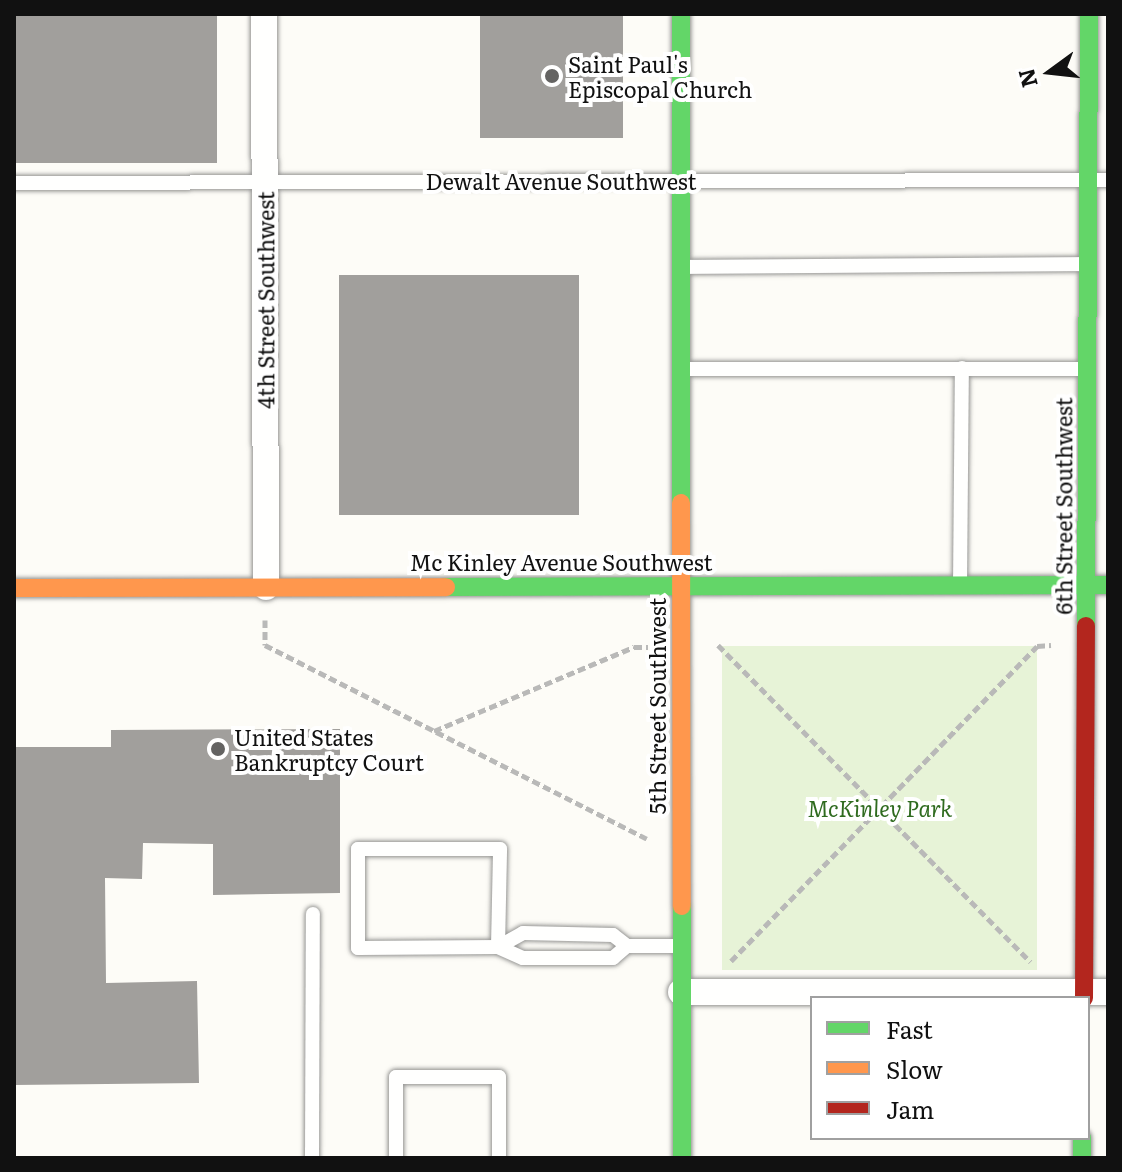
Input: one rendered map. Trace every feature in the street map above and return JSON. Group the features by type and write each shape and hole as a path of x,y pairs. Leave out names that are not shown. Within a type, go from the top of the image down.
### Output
{"street":[{"name":"4th Street Southwest","path":"264,14 266,587"},
{"name":"5th Street Southwest","path":"681,14 682,1158"},
{"name":"6th Street Southwest","path":"1089,14 1086,643 1092,994"},
{"name":"Mc Kinley Avenue Southwest","path":"14,588 1108,585"},
{"path":"681,992 1092,994"}],"lane":[{"name":"Dewalt Avenue Southwest","path":"14,183 1108,180"},
{"path":"680,267 1088,264"},
{"path":"960,585 962,368"},
{"path":"681,369 1088,369"},
{"path":"498,947 500,849 358,849 358,948 498,947 523,958 613,958 627,946"},
{"path":"312,1158 313,914"},
{"path":"498,947 523,933 613,935 627,946 681,946"},
{"path":"396,1158 396,1077 499,1077 499,1158"}],"path":[{"path":"266,587 265,645 680,856"},
{"path":"715,992 716,976 1037,646 1086,643"},
{"path":"434,731 634,647 722,646 1038,970"}],"green space":[{"name":"McKinley Park","path":"722,646 1037,646 1037,970 722,970"}],"building":[{"path":"14,14 217,14 217,163 14,163"},
{"name":"Saint Paul's Episcopal Church","path":"480,14 623,14 623,138 480,138"},
{"path":"339,275 579,275 579,515 339,515"},
{"path":"340,729 340,893 213,895 213,844 143,843 142,879 105,878 106,983 197,981 199,1083 14,1085 14,747 111,747 111,730"}],"traffic: fast":[{"path":"681,14 681,503"},
{"path":"1086,626 1089,14"},
{"path":"446,587 1108,585"},
{"path":"682,906 682,1158"},
{"path":"1082,1140 1082,1158"}],"traffic: slow":[{"path":"681,503 682,906"},
{"path":"14,588 446,587"}],"traffic: jam":[{"path":"1084,996 1086,626"}],"place":[{"name":"Saint Paul's Episcopal Church","path":"552,76"},
{"name":"United States Bankruptcy Court","path":"218,749"}]}
